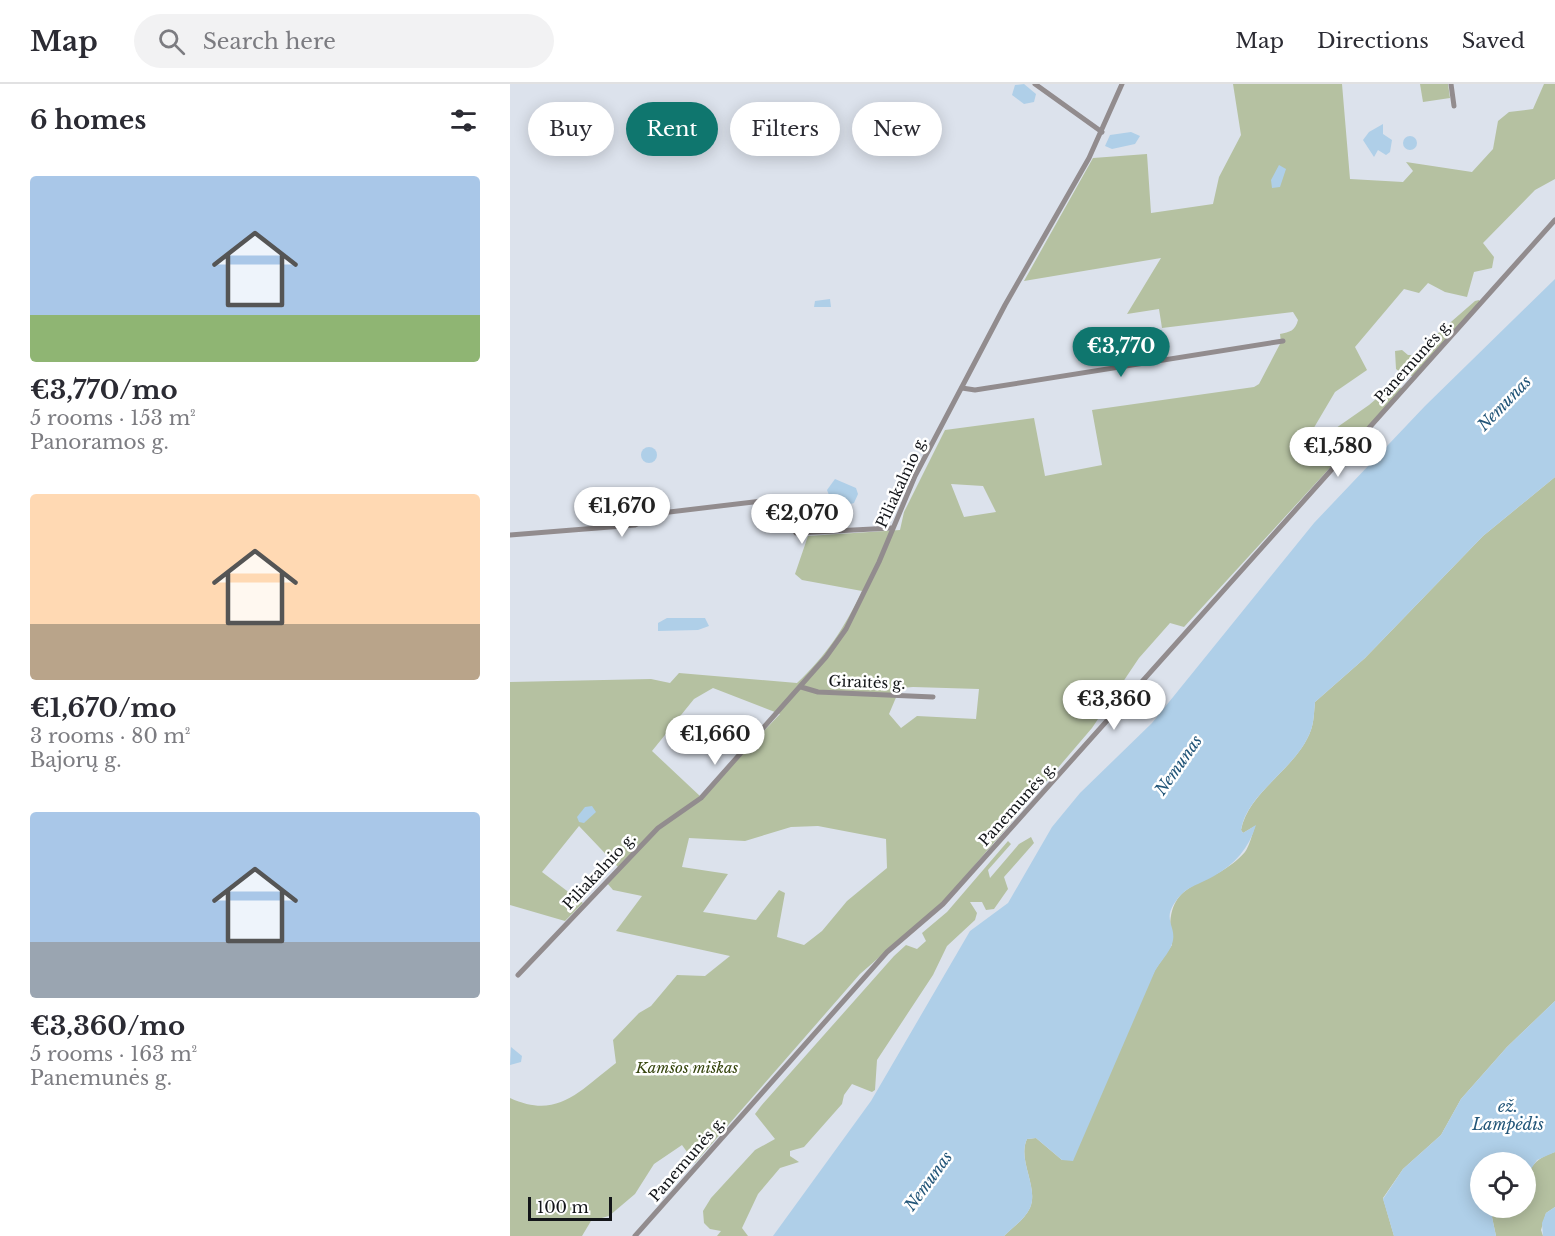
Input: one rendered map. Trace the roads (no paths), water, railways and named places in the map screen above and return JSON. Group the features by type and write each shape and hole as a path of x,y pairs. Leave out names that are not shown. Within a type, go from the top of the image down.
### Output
{"street":[{"path":"1035,84 1102,132"},
{"name":"Piliakalnio g.","path":"518,975 658,828 701,798 801,687 846,629 915,476 1102,132 1122,84"},
{"path":"1451,84 1454,106"},
{"name":"Panemunės g.","path":"635,1236 887,952 943,904 1555,220"},
{"path":"962,388 975,390 1283,340"},
{"path":"510,535 635,525 661,513 778,499 796,533 892,528"},
{"name":"Giraitės g.","path":"801,687 818,692 933,697"}],"water":[{"path":"1024,84 1036,94 1034,102 1024,104 1012,95 1015,85"},
{"path":"1383,124 1383,134 1392,140 1390,152 1386,155 1378,150 1374,157 1363,140 1369,132"},
{"path":"1131,132 1140,136 1135,144 1112,149 1105,146 1110,135"},
{"path":"1407,136 1413,136 1417,143 1413,150 1407,150 1403,146 1403,140"},
{"path":"1279,165 1286,169 1280,187 1272,188 1271,180"},
{"name":"Nemunas","path":"1555,279 1555,477 1483,536 1365,658 1315,702 1312,727 1305,744 1262,792 1245,816 1241,830 1243,833 1256,825 1245,848 1235,861 1222,871 1184,892 1172,908 1170,919 1173,933 1172,944 1155,971 1073,1161 1062,1160 1036,1138 1027,1139 1025,1156 1032,1200 1025,1216 1004,1236 773,1236 871,1101 970,931 1008,903 1052,827 1080,793 1152,723 1314,523 1425,406"},
{"path":"830,299 831,307 814,307 815,301"},
{"path":"646,447 652,447 657,455 655,461 646,463 641,458 641,452"},
{"path":"835,479 856,488 858,494 854,503 839,507 833,505 827,490"},
{"path":"667,618 705,618 709,626 698,630 658,631 658,623"},
{"path":"592,806 596,812 584,823 579,822 577,817 585,807"},
{"name":"ež. Lampėdis","path":"1555,1001 1555,1152 1536,1161 1536,1152 1470,1152 1470,1218 1492,1218 1496,1236 1394,1236 1383,1199 1403,1169 1441,1135 1461,1099 1507,1047"},
{"path":"511,1047 522,1056 521,1062 510,1065"},
{"path":"1555,1207 1555,1236 1543,1236 1542,1223 1546,1213"}],"park label":[{"name":"Kamšos miškas","path":"687,1067"}]}
